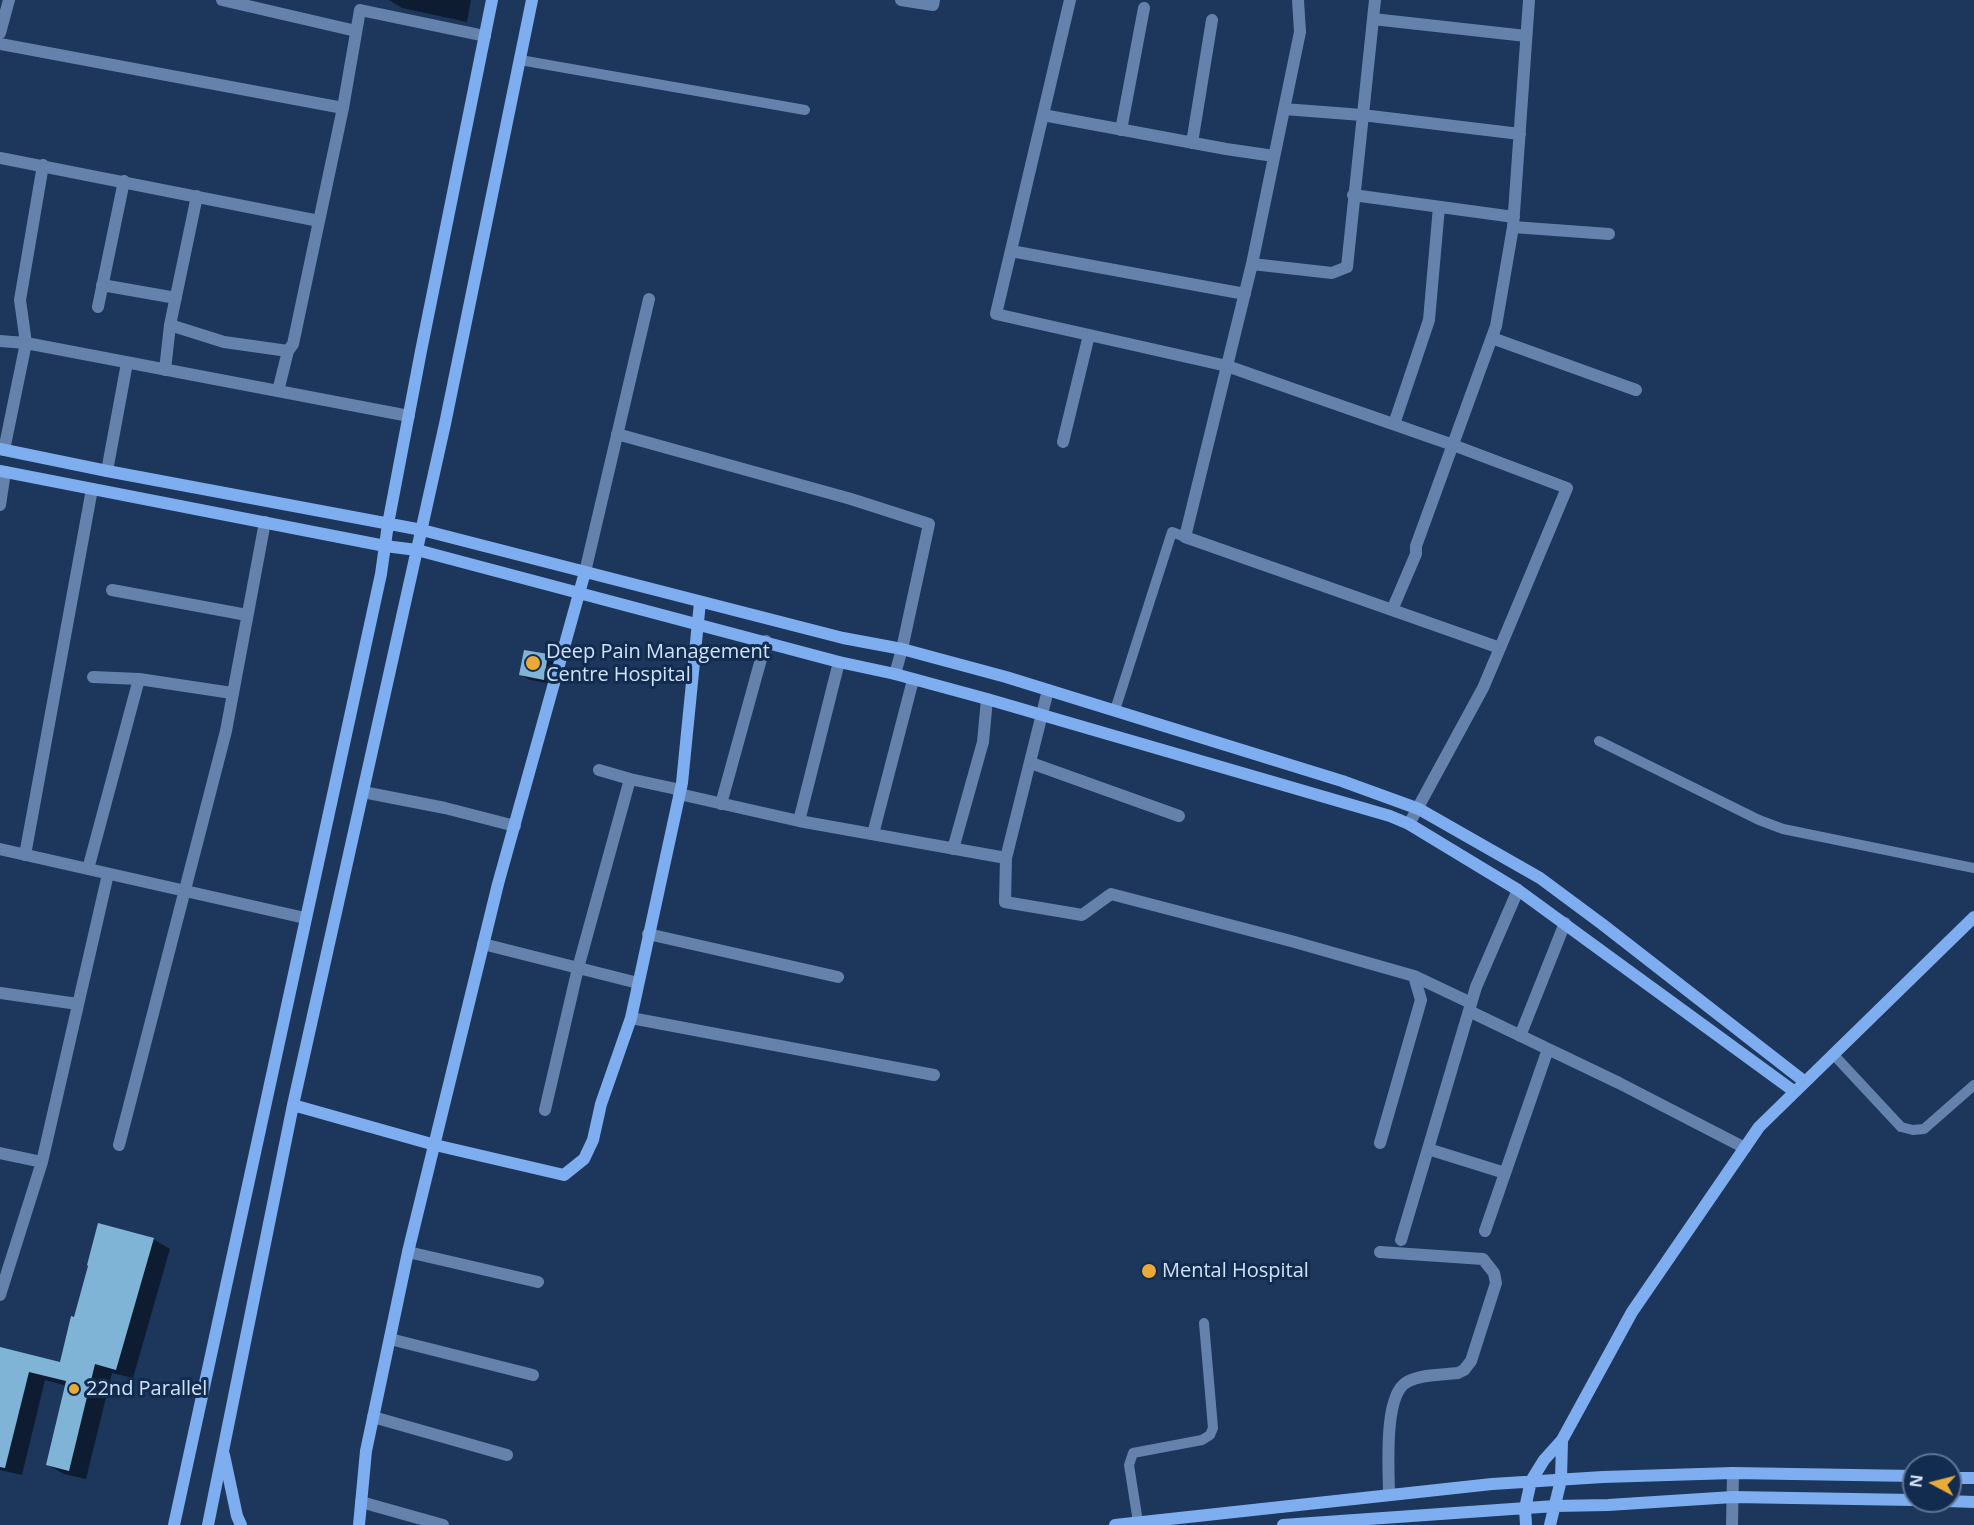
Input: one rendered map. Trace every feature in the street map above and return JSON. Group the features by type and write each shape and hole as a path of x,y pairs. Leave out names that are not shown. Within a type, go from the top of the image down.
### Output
{"street":[{"path":"0,33 9,0"},
{"path":"222,0 357,30"},
{"path":"174,1525 381,574 388,524 492,0"},
{"path":"208,1525 293,1105 422,530 532,0"},
{"path":"901,0 933,5 934,0"},
{"path":"1070,0 996,314 1227,366 1568,488 1483,688 1409,824"},
{"path":"1298,0 1300,32 1252,264 1185,537 1500,648"},
{"path":"1252,264 1332,273 1347,267 1375,0"},
{"path":"1392,610 1416,554 1416,546 1496,327 1514,222 1528,0"},
{"path":"1121,130 1144,8"},
{"path":"278,391 288,351 293,344 343,108 360,10 485,36"},
{"path":"1373,19 1526,36"},
{"path":"1192,143 1212,20"},
{"path":"0,44 343,108"},
{"path":"1284,109 1362,115 1520,134"},
{"path":"1043,115 1274,156"},
{"path":"0,158 319,220"},
{"path":"43,165 20,300 26,343 2,449 422,530 843,638 902,649 1115,710 1342,782 1419,809 1540,878 1805,1082"},
{"path":"98,307 124,181"},
{"path":"1353,195 1438,207 1514,222 1609,234"},
{"path":"165,370 170,325 197,196"},
{"path":"1394,424 1429,320 1438,207"},
{"path":"1011,251 1245,294"},
{"path":"102,285 176,298"},
{"path":"359,1525 366,1451 408,1252 483,944 581,593 649,299"},
{"path":"170,325 224,342 288,351"},
{"path":"1063,442 1089,335"},
{"path":"1492,338 1636,390"},
{"path":"0,341 26,343 409,416"},
{"path":"107,471 128,363"},
{"path":"617,434 851,499 929,524 895,674"},
{"path":"0,505 2,471 385,546 417,550 839,662 895,674 1354,804 1409,824 1518,890 1795,1092"},
{"path":"25,855 92,489"},
{"path":"119,1145 225,731 265,522"},
{"path":"112,590 247,615"},
{"path":"293,1105 435,1145 564,1175 584,1159 593,1140 600,1104 631,1018 680,792 700,602"},
{"path":"721,804 766,641"},
{"path":"799,821 839,662"},
{"path":"93,677 139,679 232,693"},
{"path":"88,869 139,679"},
{"path":"873,834 913,680"},
{"path":"1048,690 1006,858 1005,902 1082,915 1111,894 1414,976 1520,1036 1619,1083 1745,1148"},
{"path":"953,849 983,741 987,699"},
{"path":"1031,763 1179,816"},
{"path":"599,771 721,804 799,821 1006,858"},
{"path":"545,1110 578,968 630,779"},
{"path":"363,792 445,808 515,826"},
{"path":"0,849 305,918"},
{"path":"0,1294 42,1162 108,874"},
{"path":"1401,1239 1476,987 1518,890"},
{"path":"1526,1525 1525,1508 1531,1481 1544,1460 1562,1440 1632,1312 1759,1127 1974,917"},
{"path":"1520,1036 1565,923"},
{"path":"648,934 838,977"},
{"path":"483,944 638,984"},
{"path":"1380,1143 1421,1000 1414,976"},
{"path":"0,993 78,1004"},
{"path":"631,1018 934,1075"},
{"path":"1485,1231 1548,1049"},
{"path":"1428,1149 1505,1173"},
{"path":"0,1153 42,1162"},
{"path":"408,1252 538,1282"},
{"path":"1380,1252 1483,1259 1494,1273 1496,1283 1471,1361 1464,1370 1458,1373 1414,1379 1404,1384 1396,1399 1388,1431 1389,1495"},
{"path":"390,1339 533,1375"},
{"path":"373,1417 507,1455"},
{"path":"1550,1525 1561,1480 1562,1440"},
{"path":"223,1448 235,1508 241,1525"},
{"path":"1115,1525 1198,1520 1280,1507 1531,1481 1733,1473 1902,1476"},
{"path":"1732,1525 1733,1473"},
{"path":"1280,1507 1282,1525 1555,1506 1732,1497 1902,1500"},
{"path":"361,1502 443,1525"}],"lane":[{"path":"520,60 805,110"},
{"path":"1115,710 1172,532 1185,537"},
{"path":"1599,741 1760,820 1783,829 1974,868"},
{"path":"1833,1054 1901,1127 1913,1130 1924,1129 1974,1085"},
{"path":"1138,1522 1129,1465 1133,1453 1202,1440 1210,1435 1213,1428 1204,1323"}],"building":[{"path":"524,650 548,654 544,680 519,675"},
{"path":"98,1223 154,1238 116,1370 95,1364 69,1471 46,1465 66,1381 29,1372 5,1468 0,1467 0,1347 60,1362"}],"place":[{"name":"Deep Pain Management Centre Hospital","path":"533,663"},
{"name":"Mental Hospital","path":"1149,1271"},
{"name":"22nd Parallel","path":"74,1389"}]}
